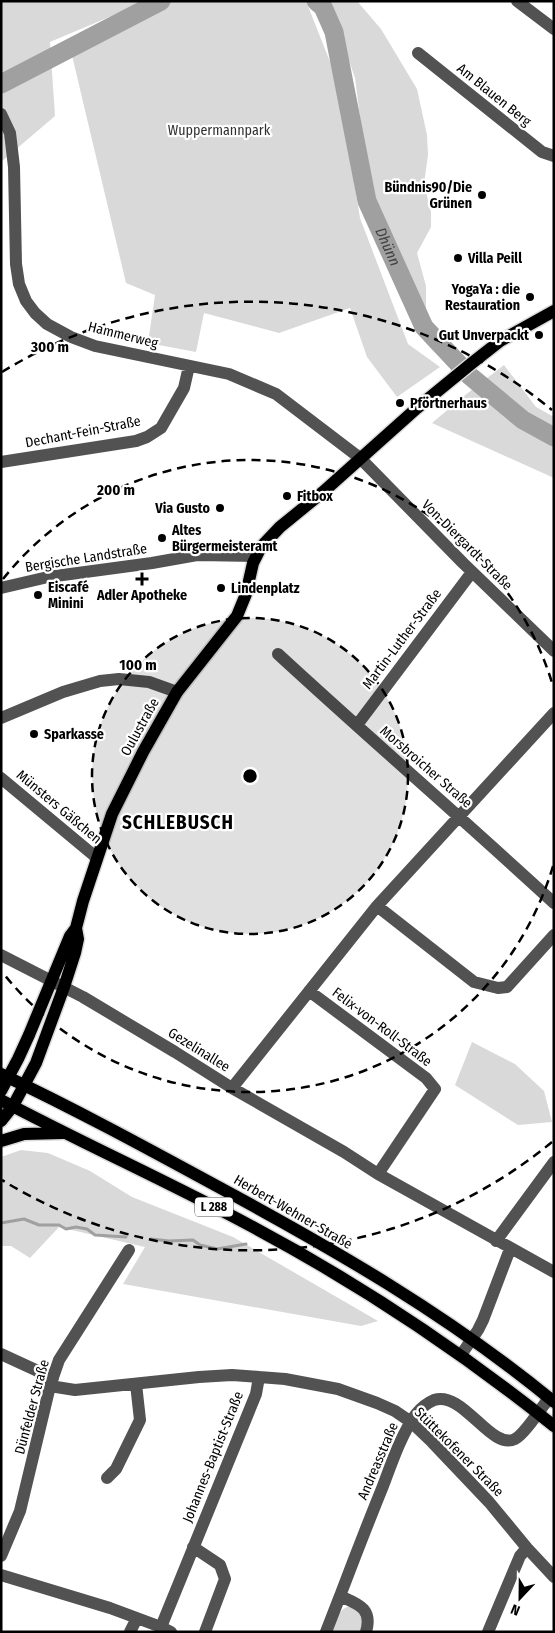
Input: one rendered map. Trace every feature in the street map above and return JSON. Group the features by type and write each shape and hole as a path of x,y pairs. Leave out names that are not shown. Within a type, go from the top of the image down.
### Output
{"main road":[{"path":"256,556 261,547 280,527 323,492 417,408 500,340 554,311"},
{"name":"Oulustraße","path":"1,1091 5,1076 30,1035 51,980 70,936 76,928 112,814 142,752 177,692 237,616 246,594 256,556"},
{"name":"Oulustraße","path":"1,1121 7,1103 25,1086 36,1063 75,953 78,939 76,928"},
{"name":"Herbert-Wehner-Straße","path":"5,1076 260,1209 410,1298 472,1340 551,1400"},
{"name":"L 288","path":"7,1103 252,1226 410,1319 462,1355 554,1426"},
{"path":"1,1141 24,1134 67,1133"}],"street":[{"path":"517,1 554,29"},
{"name":"Am Blauen Berg","path":"418,53 542,152 554,156"},
{"name":"Hammerweg","path":"1,114 10,133 14,167 19,284 26,301 35,313 47,324 63,333 95,346 229,374 276,394 360,458"},
{"name":"Dechant-Fein-Straße","path":"1,462 136,441 147,437 161,428 175,405 184,388 189,366"},
{"name":"Von-Diergardt-Straße","path":"360,458 472,572 554,651"},
{"name":"Bergische Landstraße","path":"1,588 48,577 197,555 256,556"},
{"name":"Martin-Luther-Straße","path":"356,725 472,572"},
{"name":"Morsbroicher Straße","path":"278,654 460,816 554,903"},
{"path":"1,718 63,692 100,681 119,679 149,682 177,692"},
{"name":"Felix-von-Roll-Straße","path":"232,1088 377,906 554,713"},
{"name":"Münsters Gäßchen","path":"1,778 97,858"},
{"path":"377,906 474,982 498,988 507,987 554,935"},
{"name":"Gezelinallee","path":"1,955 64,987 134,1027 232,1088 344,1152 378,1174 554,1272"},
{"name":"Felix-von-Roll-Straße","path":"309,991 426,1078 435,1089 378,1174"},
{"path":"496,1241 554,1162"},
{"path":"462,1355 483,1320 510,1249"},
{"name":"Dünfelder Straße","path":"1,1556 20,1511 51,1382 59,1360 129,1250"},
{"name":"Stüttekofener Straße","path":"1,1354 51,1382 75,1390 232,1375 285,1379 338,1389 378,1403 395,1411 411,1422 489,1502 554,1577"},
{"name":"Johannes-Baptist-Straße","path":"166,1629 193,1547 256,1394 259,1377"},
{"path":"107,1478 116,1469 140,1420 136,1384"},
{"name":"Andreasstraße","path":"326,1632 394,1457 411,1422 422,1407 435,1400 446,1399 458,1405 497,1436 511,1440 519,1436 551,1400"},
{"path":"193,1547 220,1565 225,1579 205,1632"},
{"path":"488,1632 520,1556 527,1548"},
{"path":"1,1574 166,1629"},
{"path":"340,1596 360,1605 364,1609 368,1617 366,1632"},
{"path":"130,1632 137,1618"}],"green space":[{"path":"1,1 147,1 50,42 55,116 1,162"},
{"name":"Wuppermannpark","path":"166,1 306,1 338,82 360,218 408,344 440,367 397,397 367,357 350,308 279,333 204,313 196,352 148,343 155,295 126,283 70,47"},
{"path":"329,1 357,1 381,29 417,89 427,135 428,155 424,184 431,212 431,227 417,253 426,286 426,317 418,320 411,299 395,268 376,221 367,172 355,78"},
{"path":"504,365 536,407 554,417 554,478 432,423"},
{"path":"472,1042 515,1064 544,1091 552,1122 518,1125 455,1085"},
{"path":"21,1150 48,1153 90,1171 132,1197 233,1237 378,1321 361,1326 123,1284 145,1247 59,1227 30,1258 11,1246 1,1246 1,1157"},
{"path":"351,1606 363,1613 362,1632 332,1632 340,1612"}],"waterway":[{"name":"Dhünn","path":"1,84 161,1"},
{"name":"Dhünn","path":"316,1 323,7 334,32 367,201 424,327 470,376 523,420 554,437"},
{"path":"1,1223 24,1219 39,1225 59,1225 66,1229 76,1227 87,1229 95,1235 126,1237"},
{"path":"151,1239 169,1241 193,1240 200,1245 217,1249 246,1244"}],"place":[{"name":"Bündnis90/Die Grünen","path":"482,195"},
{"name":"Villa Peill","path":"458,258"},
{"name":"YogaYa : die Restauration","path":"530,297"},
{"name":"Gut Unverpackt","path":"539,335"},
{"name":"Pförtnerhaus","path":"400,403"},
{"name":"Fitbox","path":"287,496"},
{"name":"Via Gusto","path":"220,508"},
{"name":"Altes Bürgermeisteramt","path":"162,538"},
{"name":"Adler Apotheke","path":"142,579"},
{"name":"Lindenplatz","path":"221,588"},
{"name":"Eiscafé Minini","path":"38,595"},
{"name":"Sparkasse","path":"34,734"}],"district":[{"name":"SCHLEBUSCH","path":"178,822"}]}
